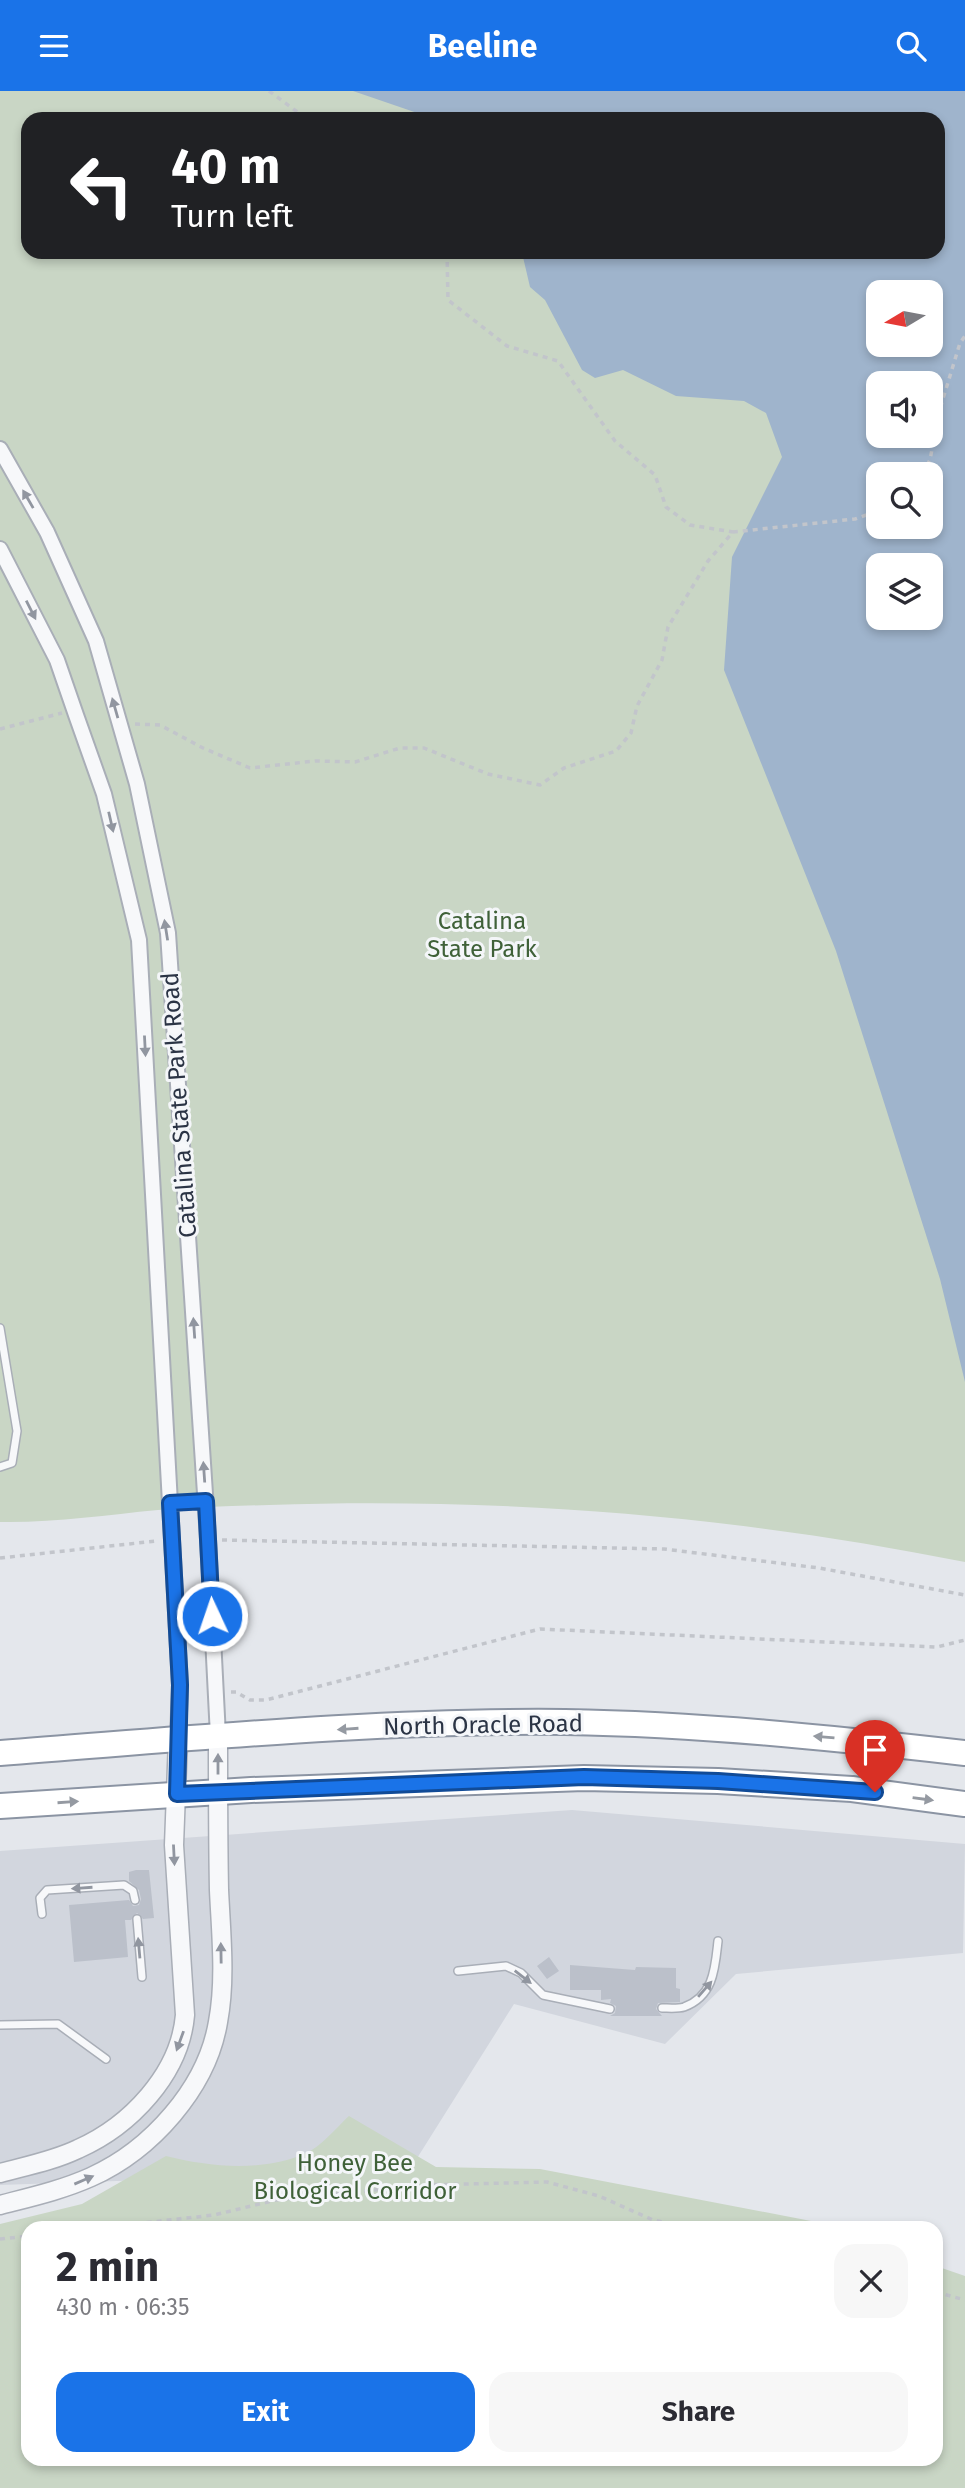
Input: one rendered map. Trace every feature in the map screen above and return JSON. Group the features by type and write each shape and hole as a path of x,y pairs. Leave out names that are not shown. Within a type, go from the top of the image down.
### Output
{"highway":[{"name":"North Oracle Road","path":"0,1753 409,1725 564,1722 722,1729 965,1753"},
{"path":"0,1806 177,1794 584,1777 852,1789 965,1804"}],"street":[{"name":"Catalina State Park Road","path":"0,449 47,532 96,641 137,785 168,933 206,1501 218,1736 221,1990 214,2042 204,2066 173,2112 148,2139 113,2165 71,2185 0,2205"},
{"name":"Catalina State Park Road","path":"0,549 57,660 104,795 139,940 180,1685 178,1739"},
{"path":"0,2173 68,2153 111,2131 151,2093 178,2049 184,2032 185,2015 174,1845 178,1739"}],"lane":[{"path":"0,1328 17,1431 12,1462 0,1467"},
{"path":"170,1503 206,1501"},
{"path":"42,1914 40,1898 47,1890 124,1885 133,1891 135,1900"},
{"path":"136,1919 142,1977"},
{"path":"662,2008 683,2008 701,1995 715,1978 718,1941"},
{"path":"458,1971 506,1966 521,1973 543,1996 610,2009"},
{"path":"0,2025 58,2024 106,2059"}],"path":[{"path":"270,91 298,112"},
{"path":"447,259 449,300 507,347 558,361 615,441 655,475 666,507 690,525 733,532 855,519 866,515"},
{"path":"929,462 939,412 960,343 965,336"},
{"path":"119,722 160,726 250,768 315,761 355,762 400,748 424,748 488,773 540,785 564,768 617,751 631,733 637,706 662,660 668,627 708,561 733,532"},
{"path":"0,729 64,712 76,715"},
{"path":"208,1539 664,1549 819,1568 965,1595"},
{"path":"0,1558 172,1540"},
{"path":"215,1693 236,1692 250,1700 266,1700 540,1629 937,1647 965,1640"},
{"path":"160,2221 214,2215 276,2200 423,2185 547,2182 599,2196 658,2221"},
{"path":"0,2239 21,2237"},
{"path":"943,2294 965,2300"}],"shaded area":[{"path":"572,1810 965,1844 963,1953 736,1974 665,2044 514,2004 409,2171 0,2185 0,1851"}],"green space":[{"name":"Catalina State Park","path":"0,91 965,91 965,1562 793,1533 619,1513 531,1507 356,1503 269,1505 172,1509 59,1520 0,1522"},
{"name":"Honey Bee Biological Corridor","path":"349,2116 436,2167 540,2169 811,2221 21,2221 21,2466 943,2466 943,2268 965,2276 965,2488 0,2488 0,2224 82,2204 166,2156 217,2165 271,2163 304,2154 328,2137"}],"water":[{"path":"353,91 965,91 965,1382 940,1279 836,951 724,670 732,557 782,457 766,413 744,401 676,396 623,370 595,378 582,370 545,300 530,287 523,259 945,259 945,112 414,112"}],"building":[{"path":"149,1870 154,1918 143,1919 137,1913 131,1920 125,1920 128,1957 74,1962 69,1905 129,1900 133,1906 139,1905 139,1890 129,1881 129,1872"},
{"path":"549,1957 559,1971 547,1979 537,1966"},
{"path":"570,1965 635,1970 636,1967 676,1968 676,1988 680,1989 680,2002 658,2003 656,2009 662,2016 610,2016 615,2013 616,2006 610,2003 611,1999 601,2000 601,1990 570,1990"}],"route":[{"path":"212,1616 206,1501 170,1503 180,1685 177,1794 584,1777 718,1781 875,1792"}]}
